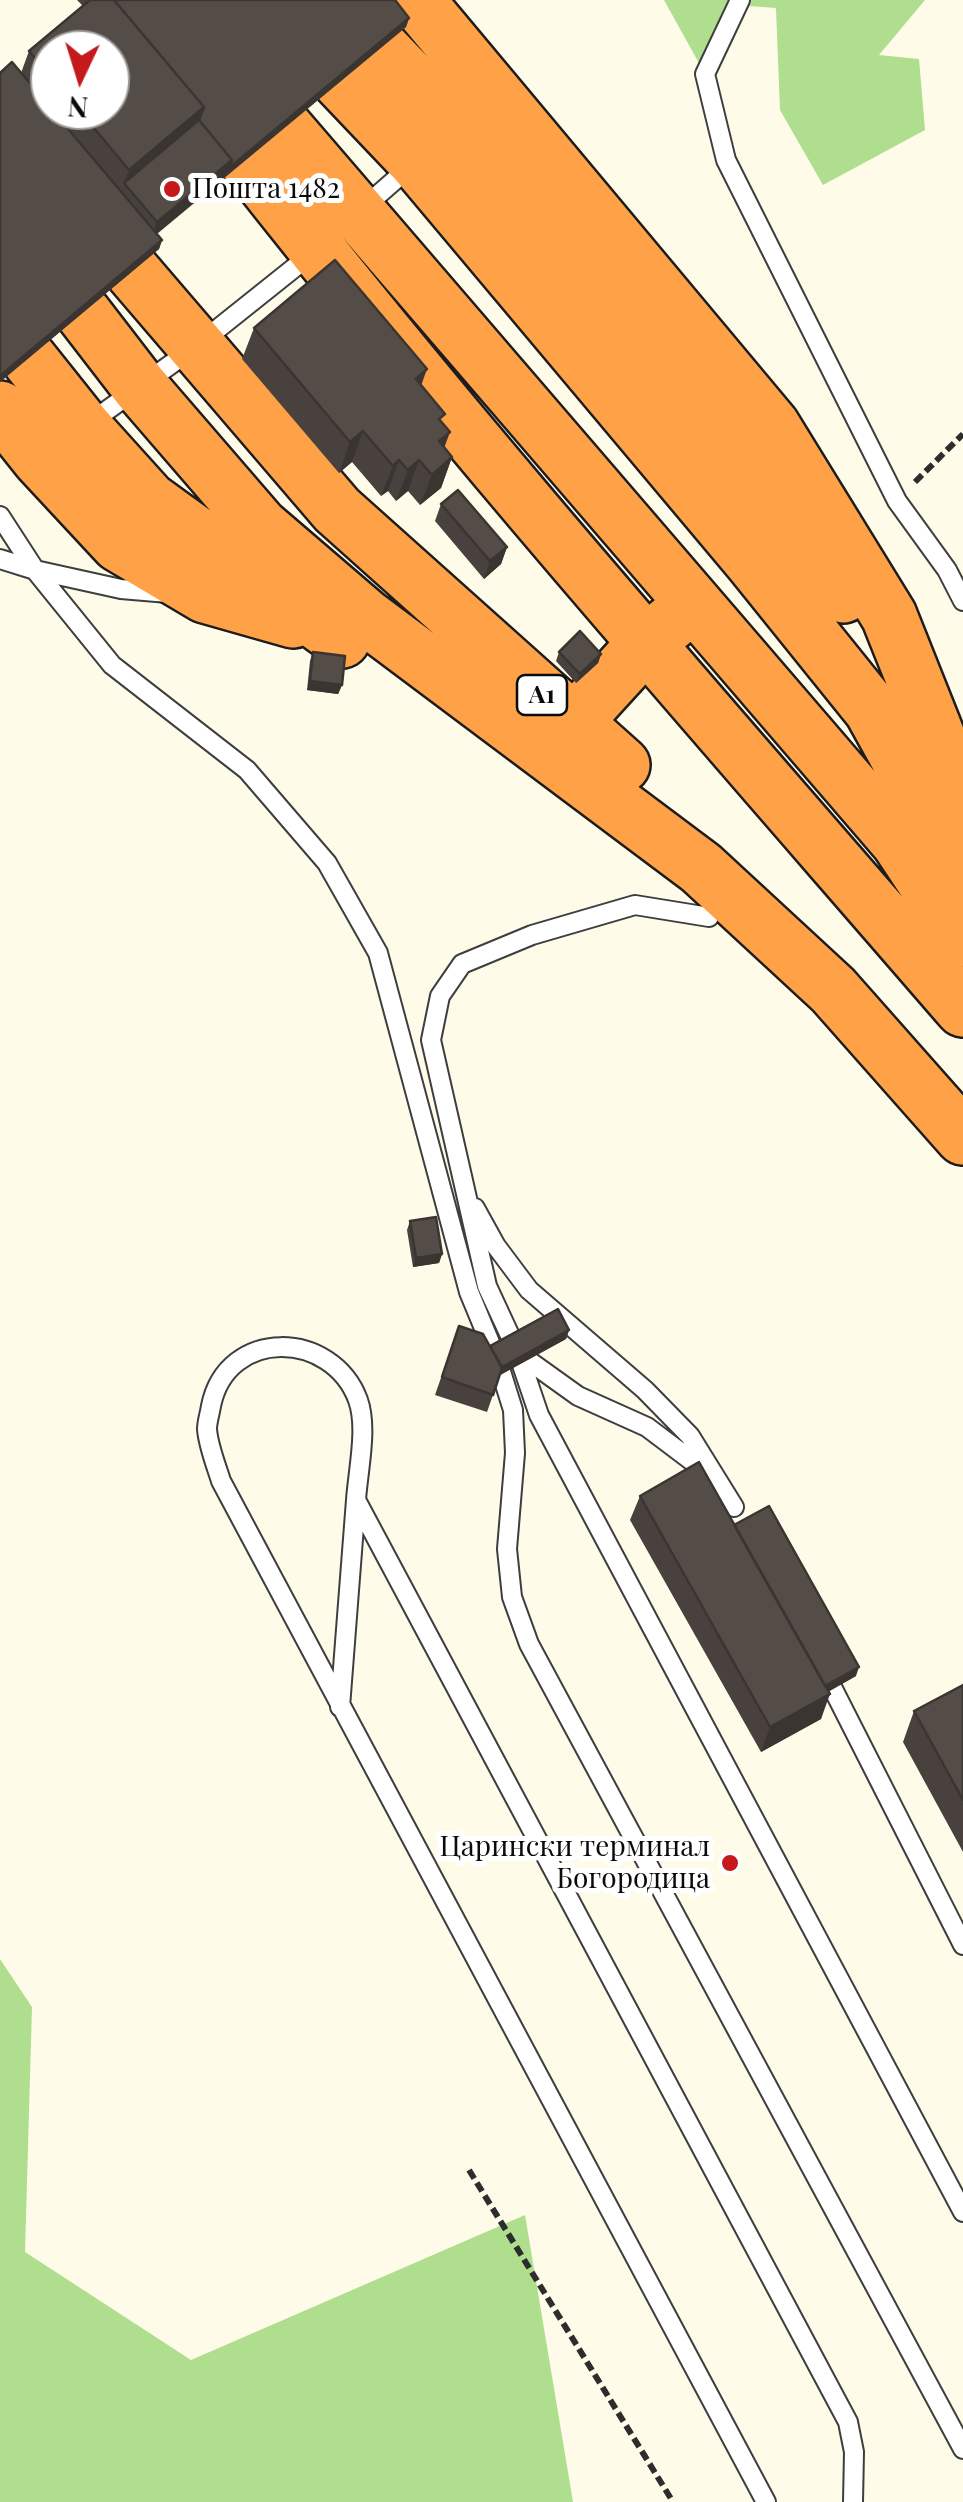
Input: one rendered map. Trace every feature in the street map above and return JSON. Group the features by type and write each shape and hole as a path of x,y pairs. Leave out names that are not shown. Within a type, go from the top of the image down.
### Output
{"highway":[{"path":"416,0 455,126 752,561 872,710 963,875"},
{"path":"361,64 455,126 871,629 938,739 963,817"},
{"path":"266,144 337,231 646,643 963,1009"},
{"path":"337,231 695,603 899,842 963,939"},
{"name":"A1","path":"133,272 338,510 572,723 720,848 849,975 958,1133"},
{"path":"83,313 140,387 260,526 366,618 702,868 834,990 958,1133"},
{"path":"29,358 62,443 120,544 205,596 328,629"},
{"path":"0,408 149,500 328,629 820,1000 958,1133"},
{"path":"572,723 646,643 752,561"}],"lane":[{"path":"740,0 705,74 726,160 897,501 948,570 963,601"},
{"path":"62,443 195,348 337,231 455,126"},
{"path":"0,516 35,570 112,665 247,770 327,863 378,953 469,1292 498,1362 512,1410 515,1453 507,1549 512,1598 529,1644 963,2449"},
{"path":"0,559 121,590 205,596"},
{"path":"709,917 635,905 532,935 462,964 440,996 431,1040 487,1286 518,1352 540,1415 963,2212"},
{"path":"465,1190 496,1246 529,1290 645,1390 690,1436 744,1527"},
{"path":"340,1708 361,1431 359,1402 341,1372 309,1350 268,1347 242,1355 215,1388 207,1428 221,1481 340,1708 766,2502"},
{"path":"518,1352 578,1396 647,1427 696,1464 734,1507"},
{"path":"498,1362 540,1415"},
{"path":"356,1500 848,2422 854,2452 853,2502"},
{"path":"833,1689 963,1945"}],"path":[{"path":"897,501 963,434"},
{"path":"470,2170 673,2502"}],"green space":[{"path":"664,0 925,0 879,55 919,59 925,130 823,185 780,110 776,8 735,5 705,74"},
{"path":"0,1959 32,2007 25,2252 191,2360 525,2215 573,2502 0,2502"}],"building":[{"path":"90,0 114,0 204,107 129,170 96,130 130,130 130,30 54,30"},
{"path":"114,0 395,0 409,18 229,168 232,160 199,120 204,107"},
{"path":"12,62 30,83 30,130 69,130 162,240 0,376 0,73"},
{"name":"Пошта 1482","path":"199,120 232,160 157,222 124,183"},
{"path":"335,260 427,369 416,379 445,414 439,419 450,432 439,441 452,457 432,475 419,460 408,470 399,460 393,466 363,431 350,442 254,328"},
{"path":"458,490 507,547 490,561 441,504"},
{"path":"580,631 601,654 580,674 559,652"},
{"path":"313,652 345,656 342,685 310,681"},
{"path":"436,1217 442,1254 416,1258 410,1221"},
{"path":"558,1309 569,1330 502,1367 490,1346"},
{"path":"459,1326 483,1334 502,1368 493,1395 442,1377"},
{"path":"699,1462 830,1694 770,1727 640,1496"},
{"path":"769,1506 859,1667 825,1686 734,1525"},
{"path":"963,1685 963,1800 914,1711"}],"place":[{"name":"Пошта 1482","path":"172,189"},
{"name":"Царински терминал Богородица","path":"730,1863"}]}
